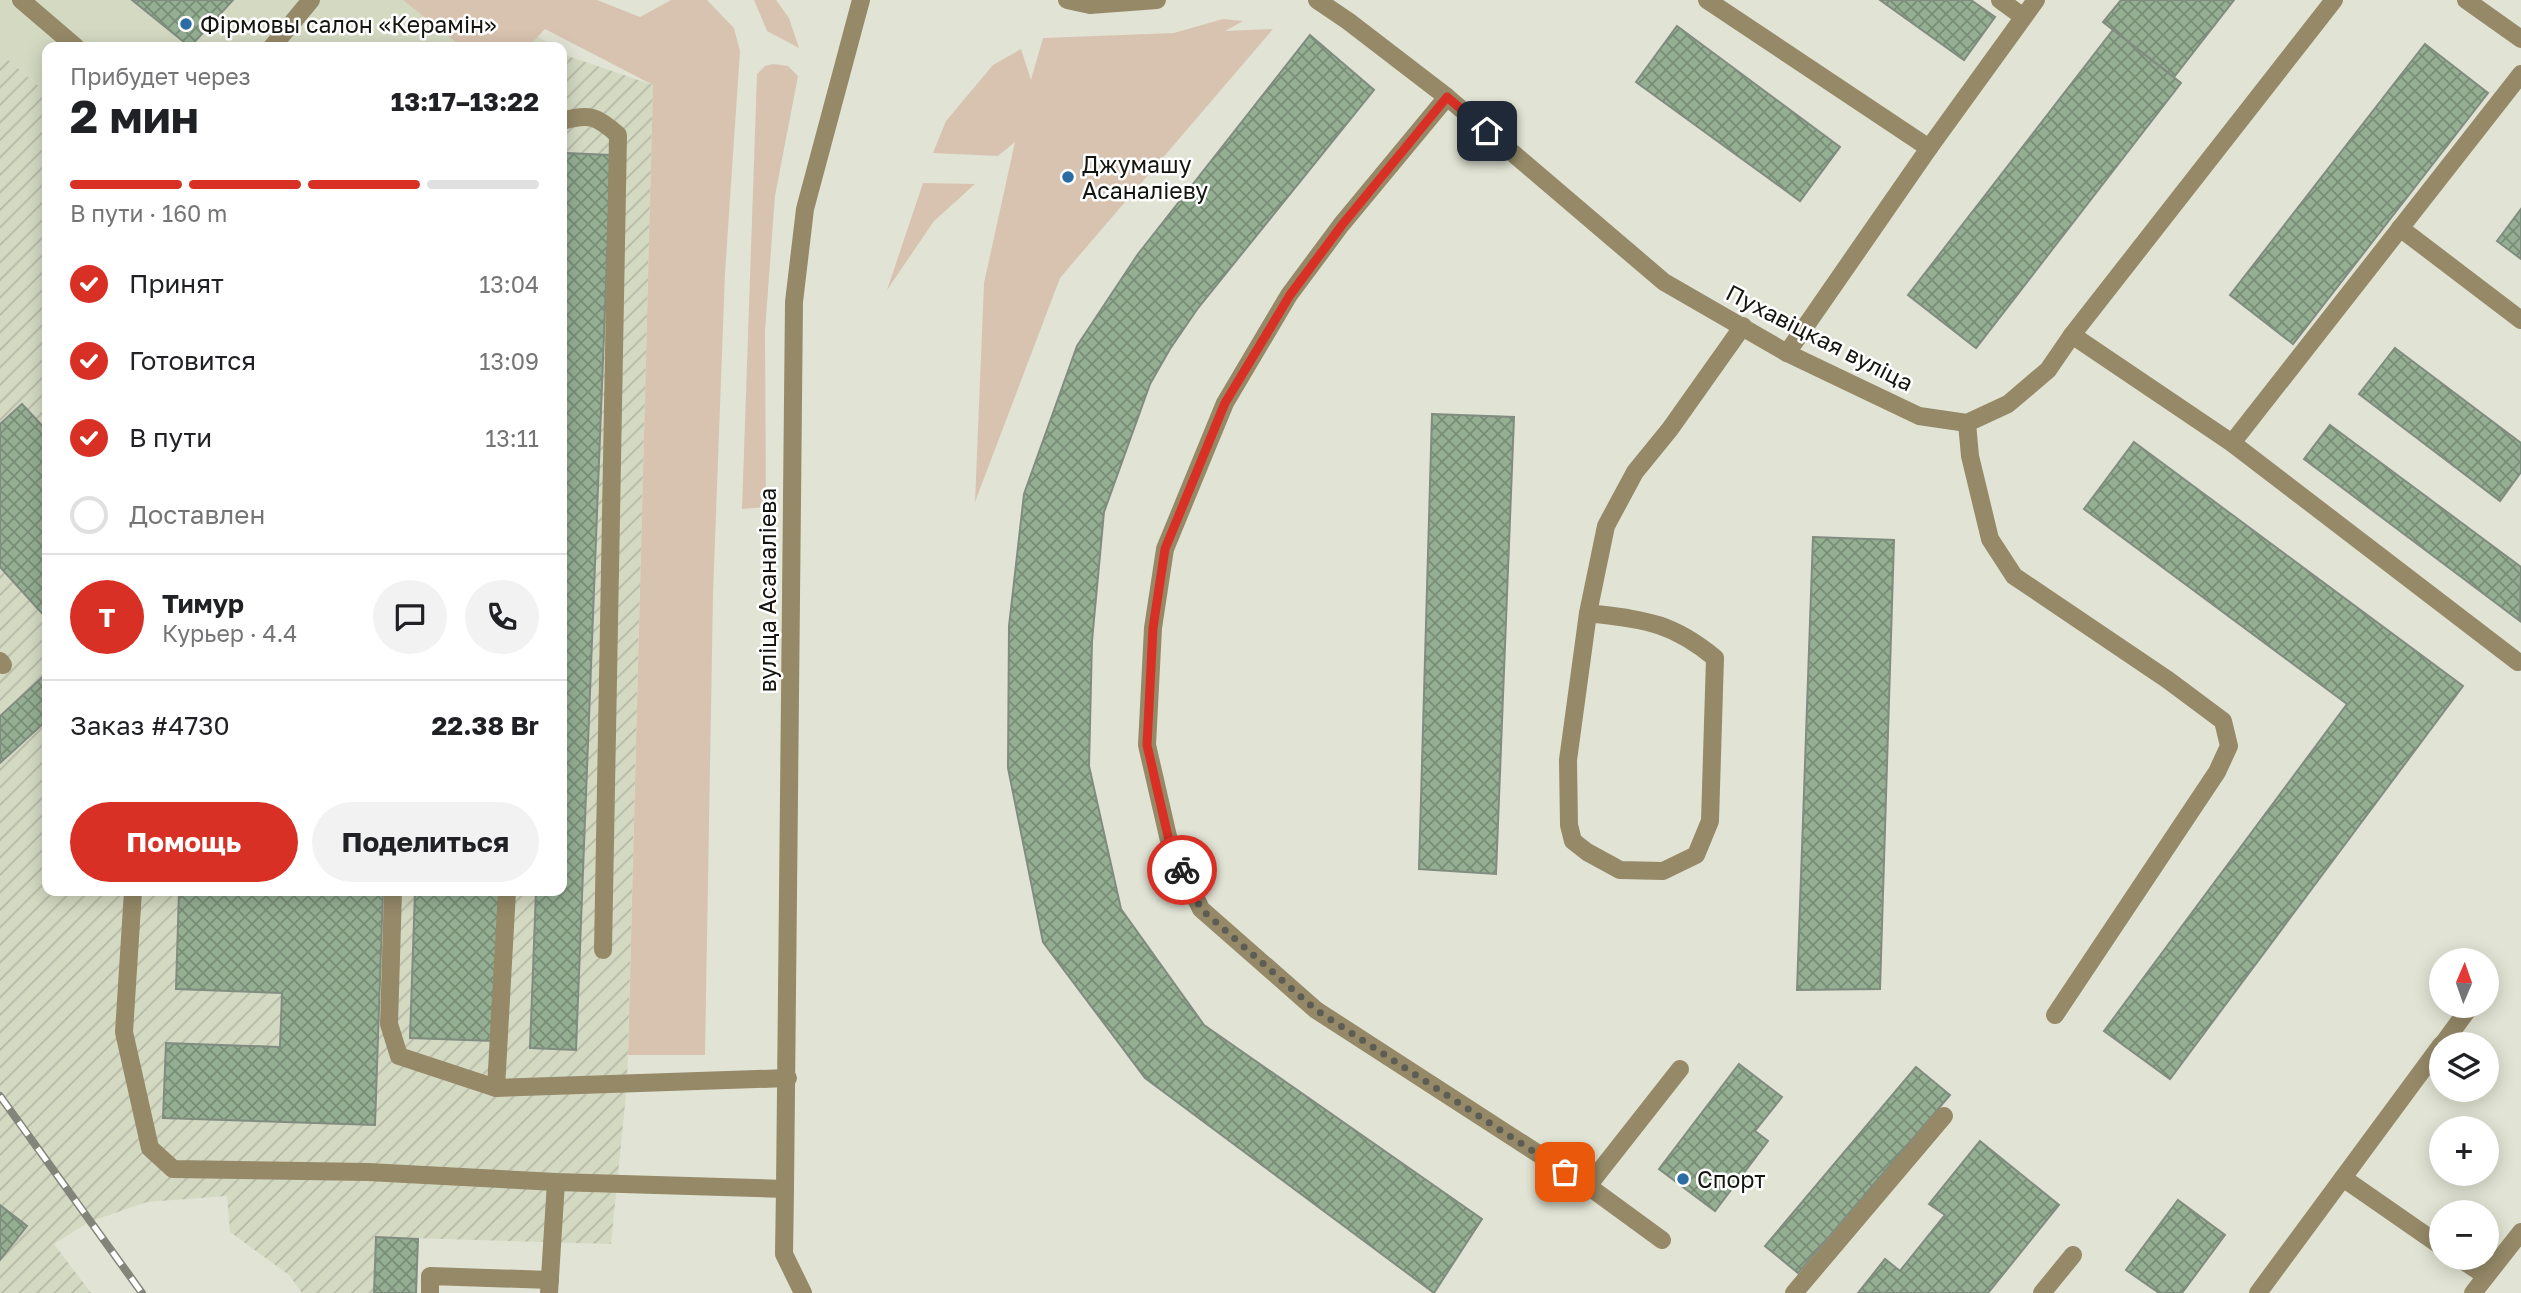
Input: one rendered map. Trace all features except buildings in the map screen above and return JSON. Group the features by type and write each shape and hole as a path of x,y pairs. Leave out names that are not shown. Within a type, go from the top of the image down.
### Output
{"street":[{"path":"21,0 70,42"},
{"path":"276,42 311,0"},
{"name":"вуліца Асаналіева","path":"803,1293 784,1254 788,1078 794,302 805,209 861,0"},
{"path":"1067,0 1090,5 1157,0"},
{"name":"Пухавіцкая вуліца","path":"1317,0 1447,97 1664,282 1787,353 1919,416 1967,423"},
{"path":"1707,0 1929,148"},
{"path":"2000,0 2022,16"},
{"path":"1787,353 2022,16 2036,0"},
{"path":"2055,1014 2217,772 2230,746 2223,721 2168,680 2014,576 1990,539 1970,456 1967,423 2008,404 2048,370 2072,335 2334,0"},
{"path":"2466,0 2521,39"},
{"path":"2232,443 2521,74"},
{"path":"1447,97 1342,225 1290,295 1225,403 1165,549 1153,628 1147,745 1170,845 1201,909 1316,1010 1588,1186 1662,1240"},
{"path":"567,120 583,115 603,121 618,135 603,950"},
{"path":"2400,228 2521,320"},
{"path":"1588,613 1653,622 1692,639 1715,659 1710,821 1696,855 1663,871 1620,870 1573,841 1569,825 1568,760 1588,613 1606,526 1629,483 1743,326"},
{"path":"2072,335 2232,443 2518,662"},
{"path":"133,896 124,1031 150,1148 173,1169 368,1172 556,1182 785,1189"},
{"path":"393,896 389,1024 399,1055 496,1088 788,1078"},
{"path":"496,1088 507,896"},
{"path":"2258,1293 2429,1062"},
{"path":"1588,1186 1679,1069"},
{"path":"1794,1293 1944,1116"},
{"path":"2343,1178 2429,1238"},
{"path":"429,1293 430,1276 550,1287 556,1182"},
{"path":"2473,1293 2521,1231"},
{"path":"2042,1293 2073,1255"},
{"path":"2477,1270 2486,1276"}],"shaded area":[{"path":"0,0 487,0 546,42 42,42 42,89 0,53"},
{"path":"403,0 597,0 640,17 671,0 707,0 734,28 740,51 725,273 713,594 705,1055 628,1055 653,85 545,29 533,42 456,42"},
{"path":"754,0 776,0 789,18 799,48 767,31"},
{"path":"1223,19 1243,21 1225,31 1273,29 1060,278 975,502 984,283 1015,142 998,156 933,153 946,121 993,65 1021,49 1031,80 1043,38 1174,33"},
{"path":"0,53 42,89 42,896 567,896 567,56 653,85 627,1085 611,1244 377,1237 374,1293 302,1293 289,1275 230,1232 227,1196 147,1202 89,1222 54,1244 91,1293 0,1293"},
{"path":"765,66 788,66 798,76 775,196 765,331 766,507 742,509 757,74"},
{"path":"923,183 975,184 934,221 887,290"}],"railway":[{"path":"0,1096 142,1293"}],"way so far":[{"path":"1182,870 1201,909 1316,1010 1565,1172"}],"place":[{"name":"Фірмовы салон «Керамін»","path":"186,24"},
{"name":"Джумашу Асаналіеву","path":"1068,177"},
{"name":"Спорт","path":"1683,1179"}],"route":[{"path":"1182,870 1170,845 1147,745 1153,628 1165,549 1225,403 1290,295 1342,225 1447,97 1487,131"}]}
